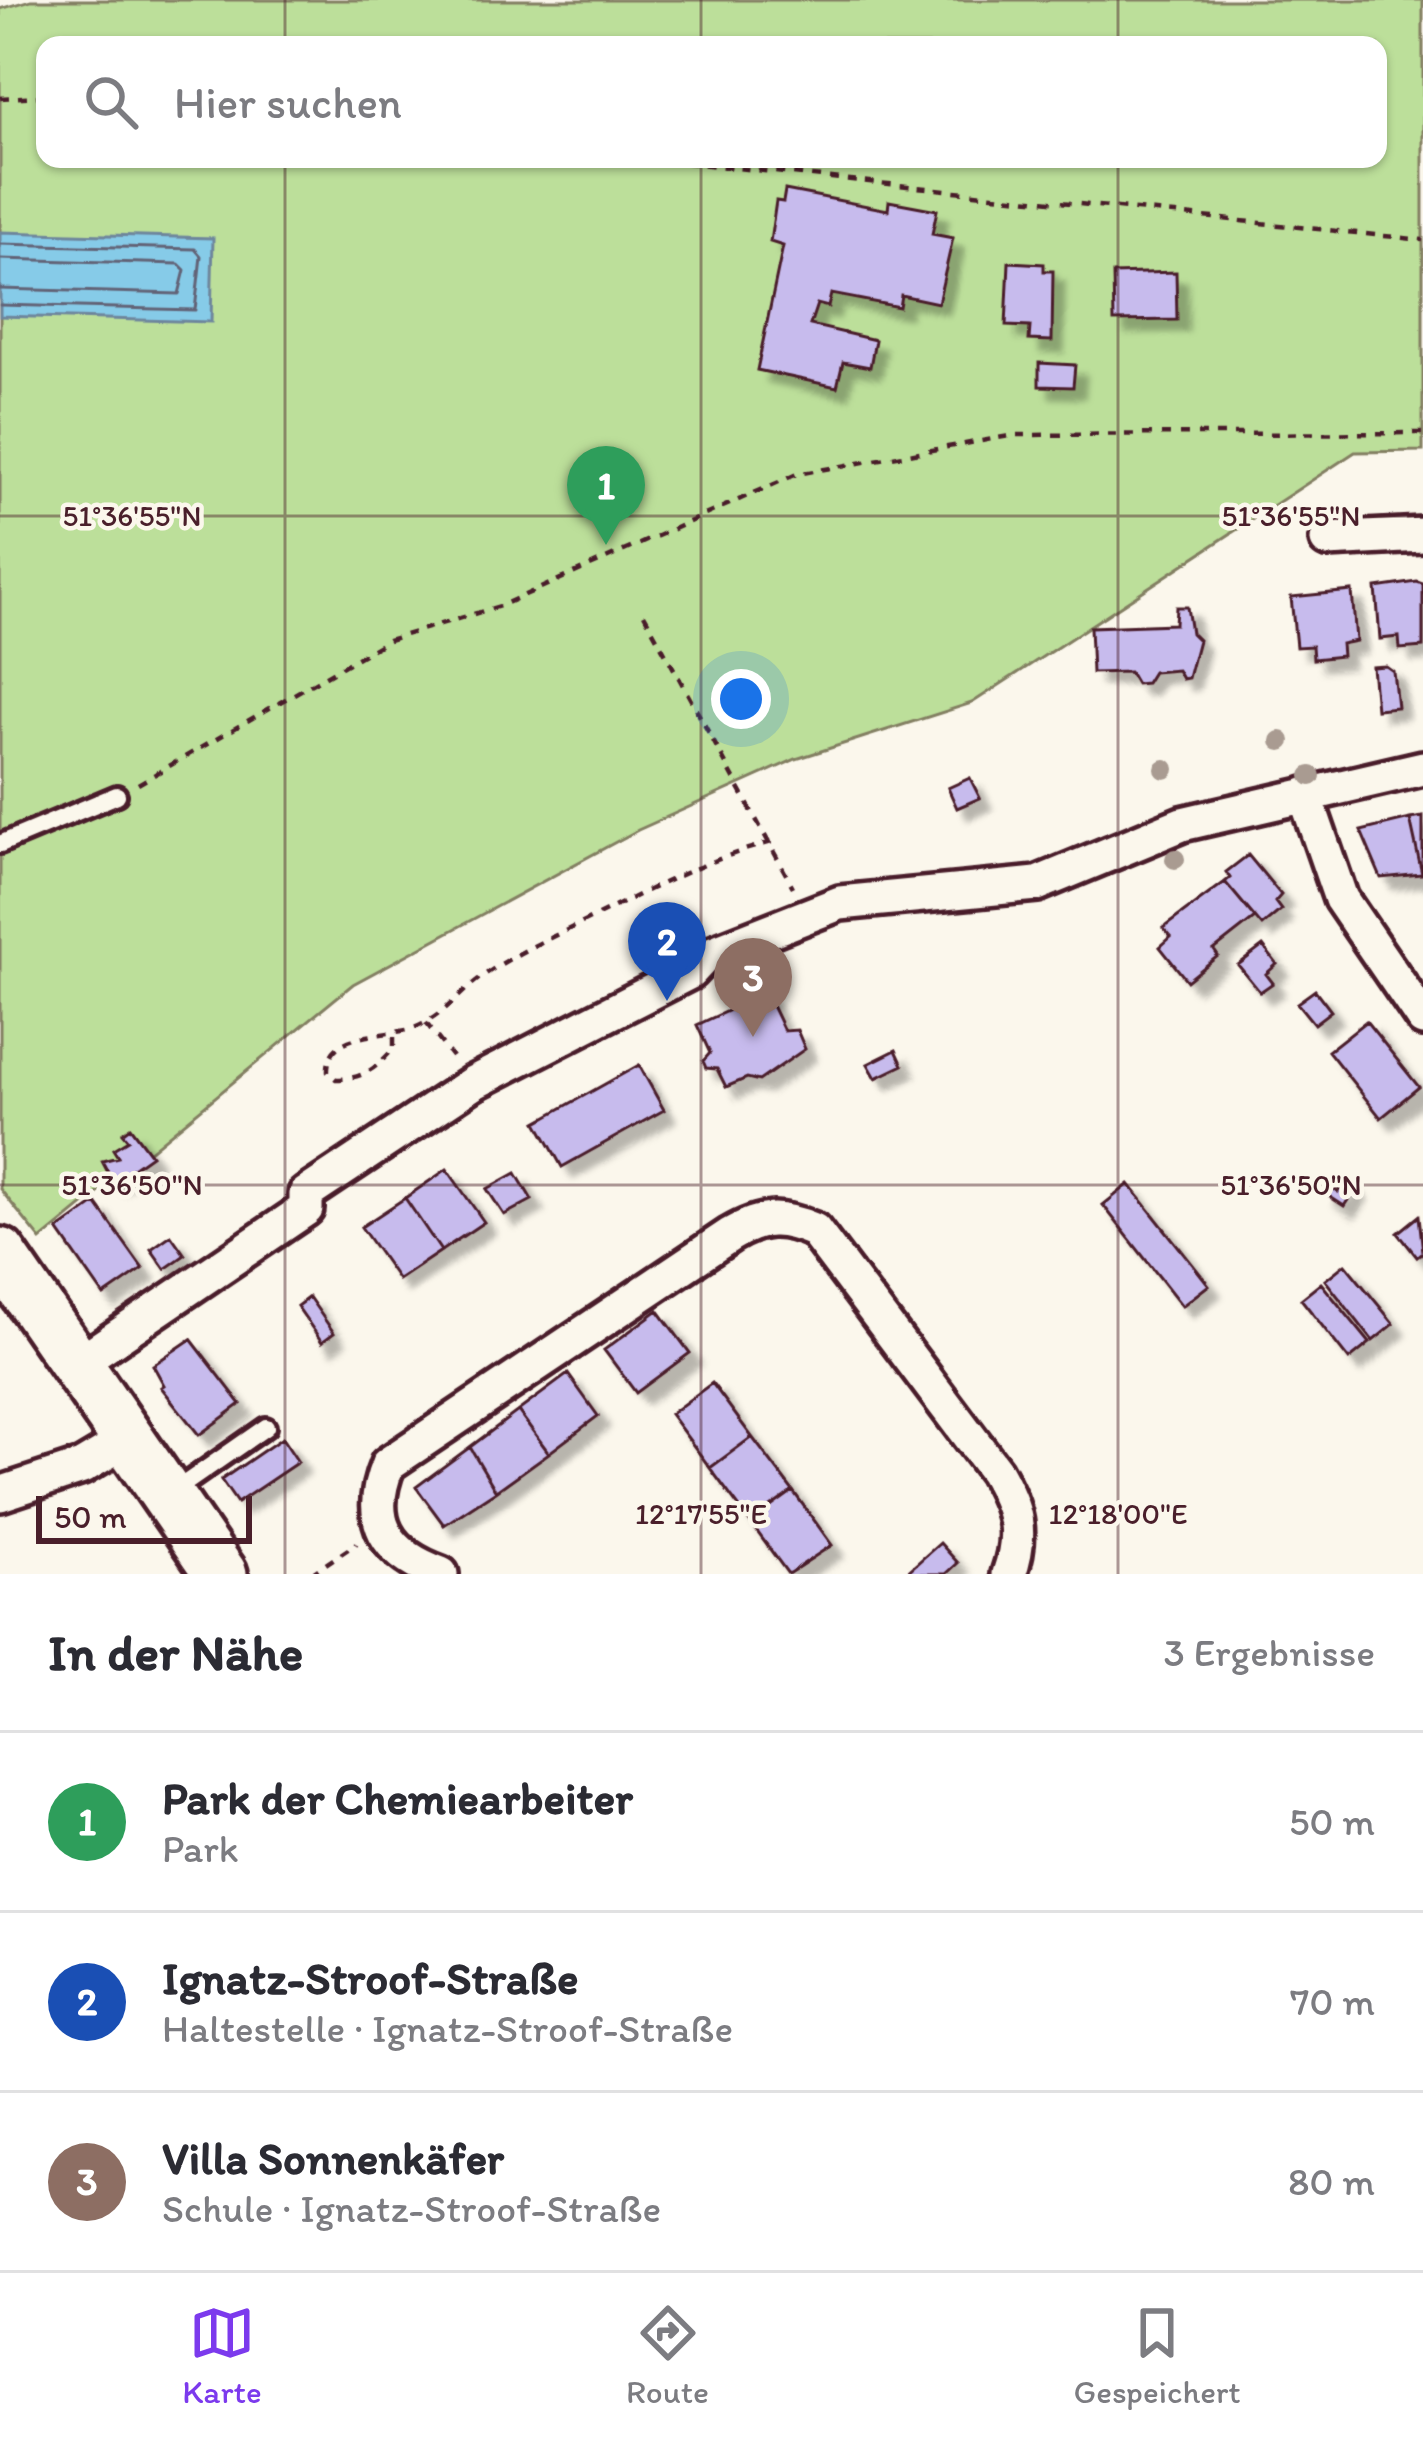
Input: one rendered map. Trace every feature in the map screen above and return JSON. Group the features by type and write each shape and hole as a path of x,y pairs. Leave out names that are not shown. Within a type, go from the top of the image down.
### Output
{"main road":[{"path":"0,1254 221,1574"}],"street":[{"path":"1327,541 1423,535"},
{"path":"77,1364 306,1209 306,1194 473,1084 690,972 705,956 840,903 1037,884 1181,824 1423,768"},
{"path":"1305,795 1341,899 1423,1019"},
{"path":"441,1574 408,1562 382,1526 375,1496 388,1464 730,1235 754,1221 782,1216 814,1230 995,1471 1018,1511 1019,1541 1010,1574"},
{"path":"0,1494 82,1468 129,1439"}],"lane":[{"path":"0,844 117,795"},
{"path":"167,1496 266,1427"}],"path":[{"path":"0,98 36,96"},
{"path":"736,168 1423,240"},
{"path":"117,795 388,640 500,606 797,474 1015,435 1423,433"},
{"path":"644,614 772,842 806,914"},
{"path":"394,1037 394,1048 373,1070 353,1079 336,1079 328,1072 335,1048 348,1038 394,1037 426,1023 480,978 545,938 711,859 772,842"},
{"path":"426,1023 473,1084"},
{"path":"311,1574 382,1526"}],"green space":[{"path":"31,0 1423,0 1423,451 1355,452 972,703 796,759 638,830 353,984 41,1240 0,1189 0,9"}],"water":[{"path":"0,232 213,238 211,322 0,316"}],"building":[{"path":"785,190 888,210 889,201 937,210 932,234 953,238 938,303 901,295 899,307 831,294 828,307 817,304 810,325 875,340 870,367 843,362 837,387 757,370 783,246 770,242 776,201 783,202"},
{"path":"1009,262 1044,264 1044,271 1053,271 1052,341 1029,340 1030,327 1006,326"},
{"path":"1176,272 1177,320 1114,321 1113,274"},
{"path":"1039,363 1075,365 1073,387 1039,386"},
{"path":"1423,584 1423,647 1400,649 1399,637 1380,639 1376,588"},
{"path":"1352,591 1356,641 1341,644 1342,656 1313,659 1312,646 1296,647 1291,597"},
{"path":"1176,607 1187,607 1191,633 1198,640 1188,678 1182,679 1177,670 1153,672 1146,683 1136,684 1129,672 1092,673 1090,627 1175,624"},
{"path":"1386,666 1393,671 1397,707 1376,709 1372,667"},
{"path":"970,778 980,798 957,808 948,788"},
{"path":"1423,817 1423,874 1422,874 1410,819"},
{"path":"1410,819 1422,874 1381,878 1361,831"},
{"path":"1248,855 1281,895 1275,902 1281,910 1262,926 1225,882 1230,878 1226,872"},
{"path":"1225,882 1255,918 1214,950 1218,956 1187,981 1160,947 1171,937 1163,928"},
{"path":"1263,946 1277,964 1266,974 1273,983 1260,992 1238,965"},
{"path":"1315,990 1331,1011 1314,1024 1297,1003"},
{"path":"766,993 784,1031 797,1030 805,1049 759,1081 747,1078 726,1087 717,1069 706,1068 703,1061 710,1053 697,1025"},
{"path":"1366,1021 1419,1087 1381,1118 1328,1051"},
{"path":"896,1050 903,1065 876,1078 868,1064"},
{"path":"639,1065 664,1110 562,1167 537,1122"},
{"path":"130,1127 151,1155 113,1182 102,1161 118,1157 113,1149 128,1140 122,1133"},
{"path":"447,1169 484,1222 441,1251 405,1198"},
{"path":"516,1173 532,1200 504,1215 487,1189"},
{"path":"1345,1181 1356,1188 1344,1206 1324,1193 1329,1186 1338,1192"},
{"path":"1129,1184 1209,1285 1182,1306 1103,1205"},
{"path":"405,1198 441,1251 398,1280 361,1227"},
{"path":"96,1203 143,1269 104,1296 58,1230"},
{"path":"1419,1216 1423,1252 1417,1257 1398,1233"},
{"path":"171,1235 185,1255 165,1269 151,1249"},
{"path":"1345,1264 1394,1324 1373,1341 1325,1280"},
{"path":"1321,1283 1370,1343 1349,1360 1301,1299"},
{"path":"309,1297 334,1333 322,1342 297,1306"},
{"path":"658,1310 690,1353 636,1393 604,1350"},
{"path":"191,1339 241,1404 199,1435 161,1387 153,1365"},
{"path":"568,1374 598,1416 549,1453 518,1411"},
{"path":"712,1383 752,1437 710,1468 670,1414"},
{"path":"518,1411 549,1453 496,1491 470,1447"},
{"path":"752,1437 793,1491 750,1522 710,1468"},
{"path":"282,1438 298,1462 237,1503 221,1480"},
{"path":"470,1447 496,1491 444,1525 416,1487"},
{"path":"793,1491 832,1545 788,1574 750,1522"},
{"path":"940,1543 958,1563 946,1574 905,1574"}],"place":[{"name":"Park der Chemiearbeiter","path":"606,545"},
{"name":"Ignatz-Stroof-Straße","path":"667,1001"},
{"name":"Villa Sonnenkäfer","path":"753,1037"}]}
